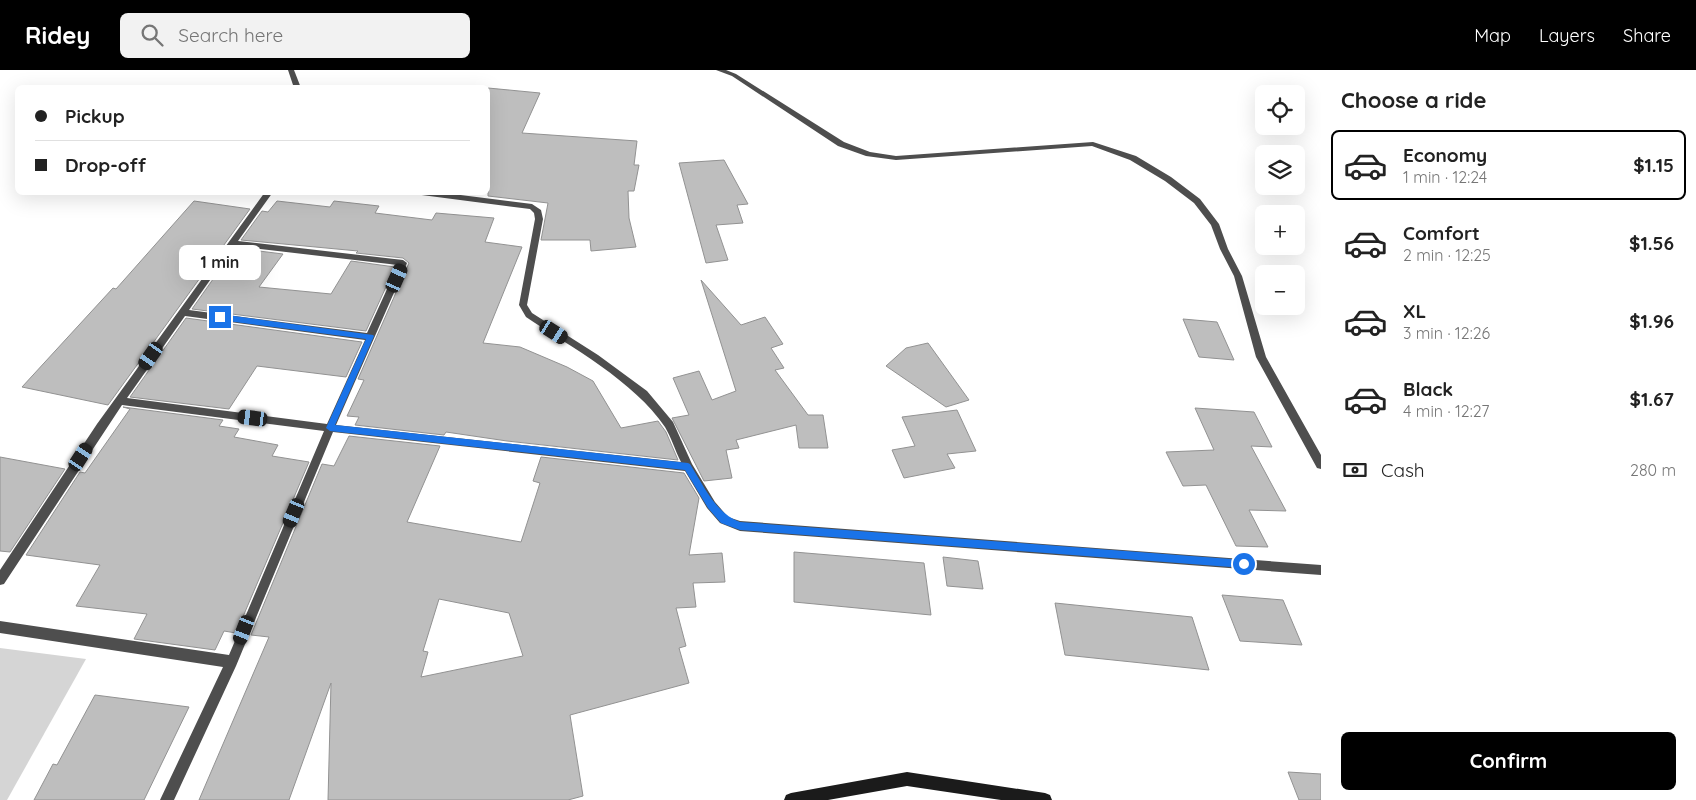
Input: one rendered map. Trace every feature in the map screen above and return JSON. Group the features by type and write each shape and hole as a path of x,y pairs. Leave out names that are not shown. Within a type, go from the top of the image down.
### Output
{"main road":[{"path":"791,800 828,796 907,778 1045,800"}],"street":[{"path":"291,70 297,85"},
{"path":"719,70 734,75 841,144 869,154 896,158 1093,144 1134,158 1168,179 1197,201 1215,224 1238,276 1262,357 1321,465"},
{"path":"0,580 120,401 267,195"},
{"path":"438,195 532,207 538,212 539,218 523,305 529,316 595,358 644,394 669,425 688,467 711,505 724,520 740,526 1321,570"},
{"path":"167,800 232,662 330,428 403,263 232,244"},
{"path":"183,312 370,336"},
{"path":"120,401 330,428 688,467"},
{"path":"0,627 232,662"}],"shaded area":[{"path":"0,648 86,659 7,800 0,800"}],"building":[{"path":"490,88 540,93 522,133 637,141 634,165 639,165 634,191 628,191 629,218 636,247 591,251 590,240 541,240 548,203 488,196 490,195"},
{"path":"724,160 748,204 737,205 743,223 716,225 728,260 706,263 679,163"},
{"path":"194,201 250,209 108,405 22,387 113,288 116,289"},
{"path":"277,201 330,207 334,201 379,206 375,213 432,220 436,213 494,218 485,242 522,247 483,343 520,347 567,367 593,381 621,428 658,421 666,432 678,460 507,441 446,432 444,435 355,425 359,417 347,416 364,380 358,379 409,263 403,258 356,253 358,251 241,240 262,211 268,212"},
{"path":"235,248 283,254 259,287 331,294 351,261 395,267 366,331 192,309"},
{"path":"701,280 741,325 765,317 783,344 771,348 784,368 775,370 808,415 823,415 828,448 799,448 796,425 736,440 739,448 726,450 732,478 704,481 672,418 689,415 673,378 699,371 712,400 736,391"},
{"path":"186,318 362,342 346,377 257,366 229,409 130,397"},
{"path":"1183,319 1217,322 1234,360 1199,357"},
{"path":"928,343 969,400 946,407 886,366 906,348"},
{"path":"123,407 223,420 219,426 239,429 234,437 278,445 272,456 309,462 236,633 224,631 215,650 134,639 147,614 76,606 100,565 26,555 80,472 85,473 130,409"},
{"path":"1195,408 1254,412 1272,447 1251,446 1286,511 1249,510 1268,547 1236,546 1206,485 1183,486 1166,452 1214,450"},
{"path":"957,410 976,451 947,454 955,468 904,478 892,450 915,446 902,417"},
{"path":"349,436 440,446 407,522 521,542 540,483 533,481 541,457 684,473 699,498 689,555 722,553 725,582 693,583 696,607 676,608 686,646 679,648 689,683 570,715 583,796 568,800 328,800 331,683 289,800 199,800 269,637 251,635 322,464 334,466","holes":["439,599 509,613 523,656 421,677 428,652 423,651"]},
{"path":"0,457 65,469 10,552 0,551"},
{"path":"794,552 924,563 931,615 794,602"},
{"path":"943,557 978,561 983,589 947,586"},
{"path":"1222,595 1283,600 1302,645 1240,641"},
{"path":"1055,603 1192,617 1209,670 1065,655"},
{"path":"95,695 189,707 144,800 34,800 53,764 57,765"},
{"path":"1288,772 1321,774 1321,800 1299,800"}],"route":[{"path":"220,317 370,336 330,428 688,467 711,505 724,520 740,526 1244,564"}]}
